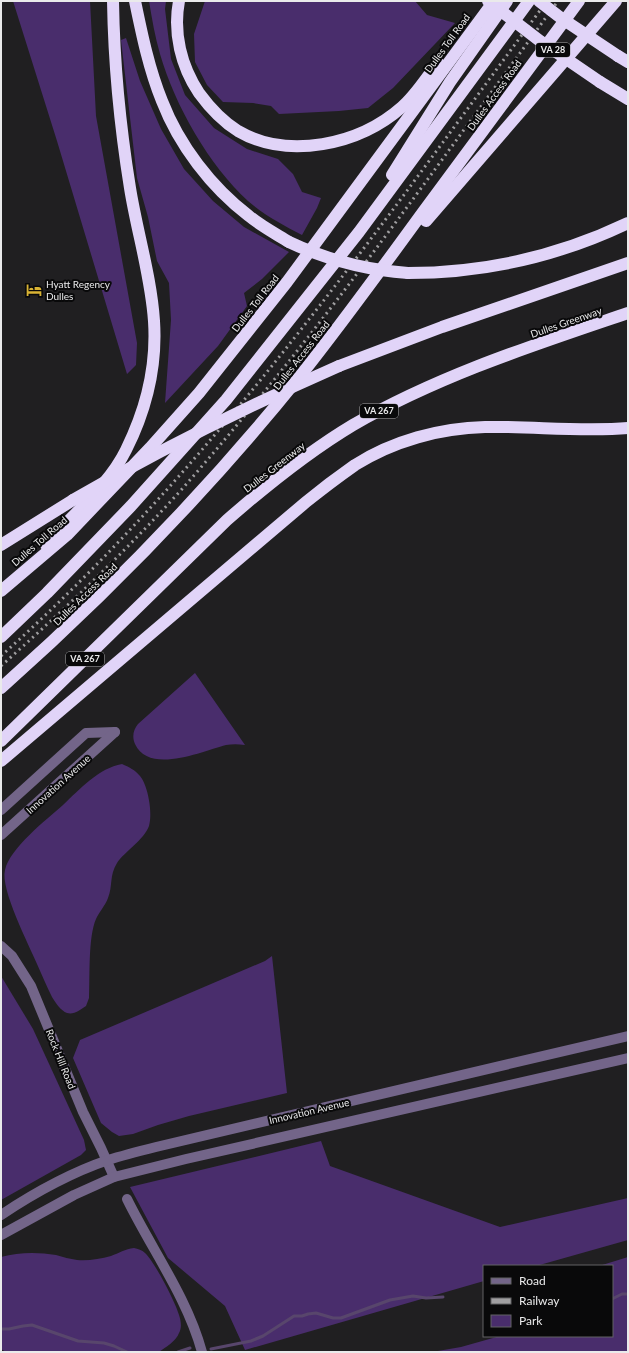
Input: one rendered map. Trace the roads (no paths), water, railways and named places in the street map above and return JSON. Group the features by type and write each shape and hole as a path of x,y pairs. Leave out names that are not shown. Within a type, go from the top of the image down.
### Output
{"highway":[{"path":"23,571 58,531 88,501 118,463 137,426 146,399 152,373 154,321 150,289 132,199 122,134 116,72 112,1"},
{"path":"135,1 146,52 157,87 168,116 182,141 206,174 226,196 249,216 289,242 315,254 344,263 373,269 408,273 466,270 522,261 583,242 628,223"},
{"path":"179,1 177,29 180,52 190,77 205,100 222,119 238,131 265,142 285,146 308,146 333,142 358,134 385,120 408,101 442,57 483,16"},
{"path":"478,1 507,16"},
{"name":"VA 28","path":"488,1 550,49 628,99"},
{"name":"Dulles Toll Road","path":"1,591 67,535 150,448 199,393 287,282 494,1"},
{"path":"313,290 353,228 399,165 461,65 508,1"},
{"path":"1,637 47,593 156,480 230,394 359,232 529,1"},
{"path":"539,1 561,18 623,59"},
{"name":"Dulles Access Road","path":"1,688 93,604 163,534 286,394 371,283 579,1"},
{"path":"371,283 616,1"},
{"path":"1,545 73,500 148,457 279,392 339,366 442,327 628,263"},
{"name":"Dulles Greenway","path":"1,741 227,520 308,454 347,429 376,413 447,378 495,359 628,313"},
{"path":"1,761 306,502 340,476 372,456 417,437 470,428 628,428"}],"street":[{"name":"Innovation Avenue","path":"1,810 86,733 115,732 1,835"},
{"name":"Rock Hill Road","path":"1,946 12,956 31,986 80,1105 114,1177"},
{"name":"Innovation Avenue","path":"1,1215 64,1178 107,1161 156,1147 628,1036"},
{"name":"Innovation Avenue","path":"1,1235 74,1195 114,1177 201,1155 628,1058"},
{"path":"127,1199 142,1229 179,1294 190,1318 202,1352"}],"waterway":[{"path":"613,1298 622,1294 628,1294"},
{"path":"211,1349 251,1341 263,1336 294,1316 316,1313 333,1318 341,1318 390,1300 413,1296 426,1298 443,1297"},
{"path":"1,1329 32,1325 78,1341 104,1343 127,1352"},
{"path":"178,1352 190,1348"}],"railway":[{"path":"1,656 79,583 152,506 223,425 290,343 356,258 547,1"},
{"path":"1,666 48,624 139,535 182,489 232,431 376,249 558,1"}],"place":[{"name":"Hyatt Regency Dulles","path":"34,290"}]}
